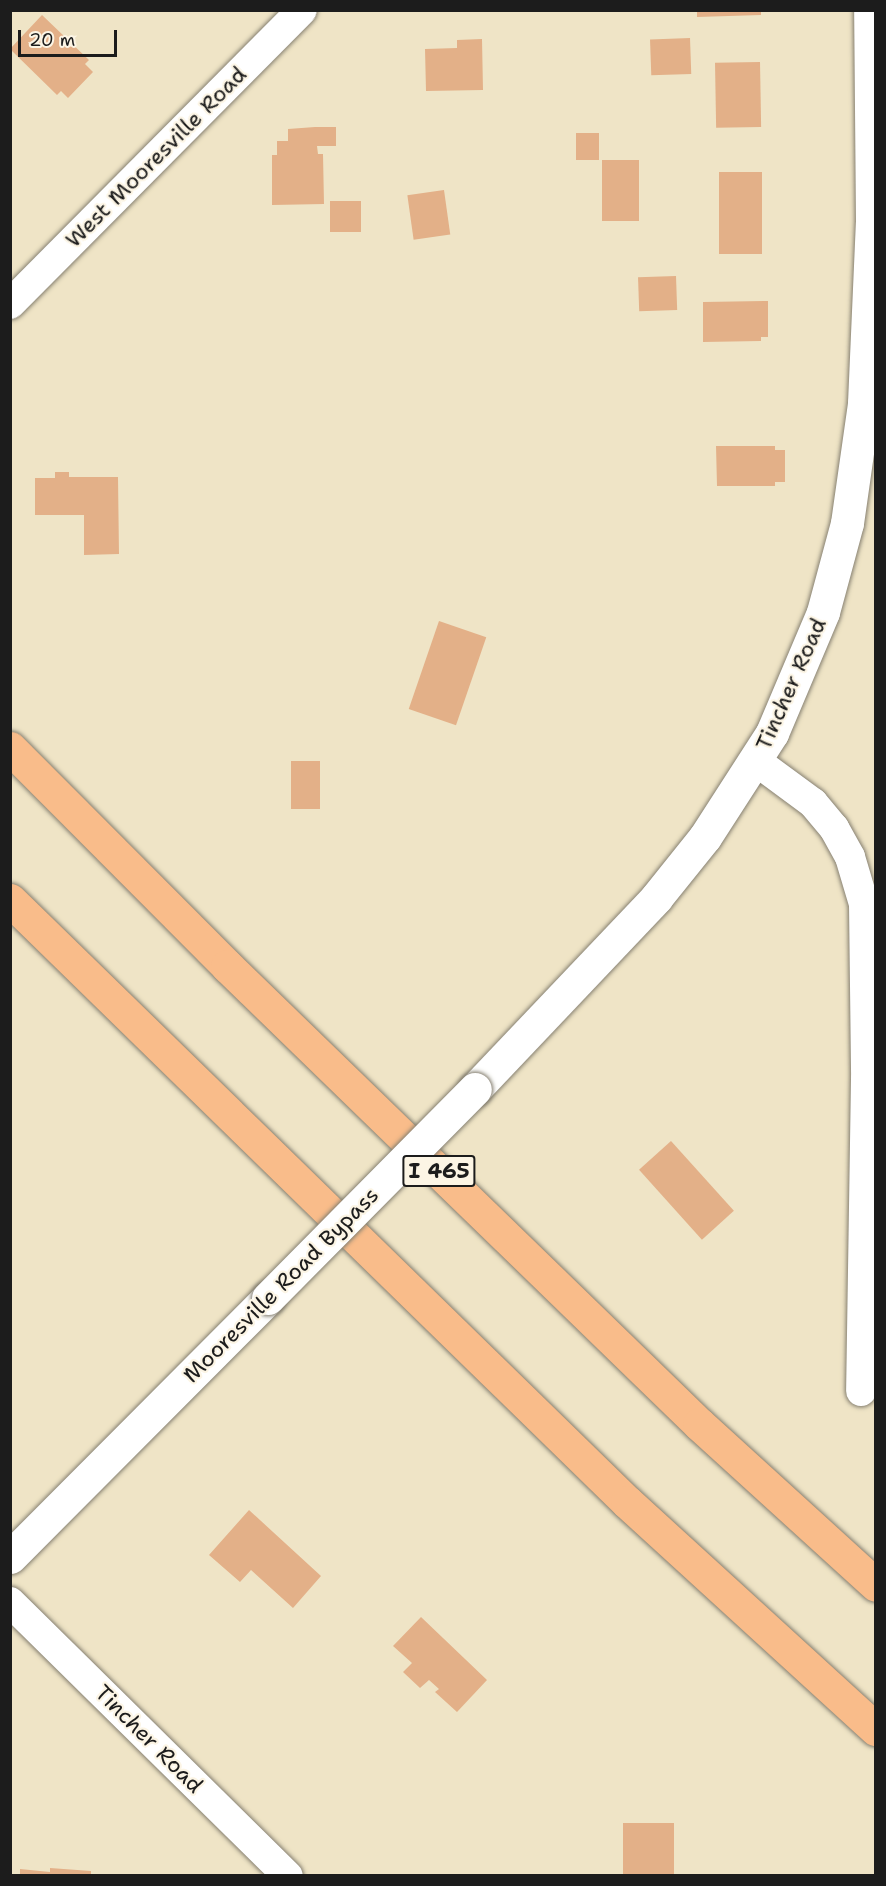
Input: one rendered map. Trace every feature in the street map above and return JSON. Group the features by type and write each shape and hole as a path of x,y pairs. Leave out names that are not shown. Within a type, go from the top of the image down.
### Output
{"highway":[{"name":"I 465","path":"10,748 235,974 691,1416 876,1585"},
{"path":"10,900 627,1502 876,1729"}],"street":[{"name":"West Mooresville Road","path":"10,304 302,10"},
{"name":"Tincher Road","path":"861,1392 871,1079 866,919 856,873 824,815 756,761 791,695 823,612 847,524 857,465 870,312 870,10"},
{"name":"Mooresville Road Bypass","path":"10,1557 475,1089 656,898 756,761"},
{"name":"Tincher Road","path":"10,1602 288,1875"}],"building":[{"path":"697,10 761,10 761,15 697,17"},
{"path":"42,15 89,60 85,64 93,72 68,98 61,91 57,95 10,49"},
{"path":"690,38 691,74 651,75 650,39"},
{"path":"482,39 483,90 426,91 425,49 457,48 457,40"},
{"path":"760,62 761,127 716,128 715,63"},
{"path":"336,127 336,146 317,146 318,154 323,154 324,204 272,205 272,155 277,155 277,141 288,141 288,129"},
{"path":"576,133 599,133 599,160 576,160"},
{"path":"602,160 639,160 639,221 602,221"},
{"path":"719,172 762,172 762,254 719,254"},
{"path":"444,190 450,235 414,240 407,195"},
{"path":"330,201 361,201 361,232 330,232"},
{"path":"676,276 677,310 639,311 638,277"},
{"path":"768,301 768,337 761,337 761,341 703,342 703,302"},
{"path":"716,446 775,446 775,450 785,450 785,482 775,482 775,486 717,486"},
{"path":"55,472 69,472 69,477 118,477 119,554 84,555 84,515 35,515 35,478 55,478"},
{"path":"439,621 486,637 456,725 409,709"},
{"path":"291,761 320,761 320,809 291,809"},
{"path":"671,1141 734,1211 702,1240 639,1170"},
{"path":"249,1510 321,1576 293,1608 251,1570 240,1582 209,1555"},
{"path":"421,1617 487,1680 457,1712 435,1692 439,1689 429,1680 420,1688 403,1672 412,1663 393,1646"},
{"path":"623,1823 674,1823 674,1876 623,1876"},
{"path":"50,1868 91,1871 91,1876 20,1876 20,1869 50,1872"}]}
